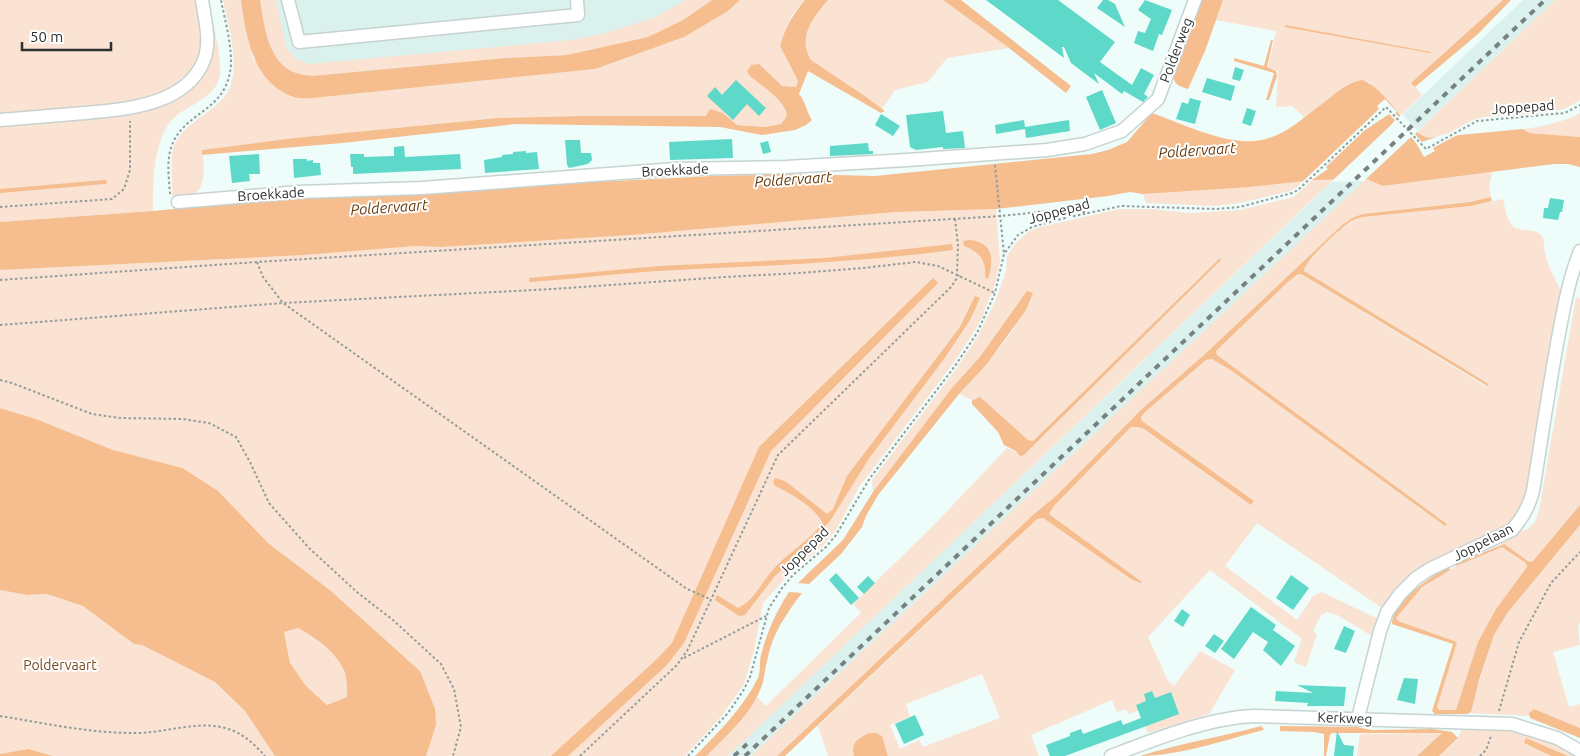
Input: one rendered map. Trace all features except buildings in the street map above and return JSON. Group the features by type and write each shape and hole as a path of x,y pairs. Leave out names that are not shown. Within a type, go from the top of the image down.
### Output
{"street":[{"path":"0,120 130,109 154,102 179,91 197,72 204,60 208,39 202,0"},
{"path":"288,0 298,42 578,16 577,0"},
{"name":"Polderweg","path":"1158,99 1195,0"},
{"name":"Broekkade","path":"178,202 298,192 413,189 675,169 786,168 1047,150 1085,144 1122,132 1158,99"},
{"name":"Joppelaan","path":"1358,718 1380,631 1387,612 1400,594 1416,578 1430,569 1512,530 1522,519 1529,506 1534,491 1551,377 1564,307 1570,279 1580,251"},
{"name":"Kerkweg","path":"1111,756 1144,743 1237,717 1496,722 1525,727 1557,738 1580,751"}],"path":[{"path":"178,202 170,200 168,166 172,144 185,126 222,94 231,70 221,0"},
{"name":"Joppepad","path":"688,756 728,713 743,691 750,678 766,616 773,600 793,575 826,547 836,534 870,478 955,366 977,333 995,293 1004,254 1018,235 1032,227 1121,206 1216,209 1240,206 1292,193 1298,190 1386,107 1426,149 1486,119 1533,117 1565,113 1580,106"},
{"path":"0,207 112,199 124,189 130,170 130,109"},
{"path":"994,162 1004,254"},
{"path":"0,280 257,262 1001,216 1066,209 1091,213"},
{"path":"682,660 778,455 950,287 958,274 959,262 955,219"},
{"path":"257,262 263,277 283,303 687,588 710,599"},
{"path":"0,324 283,303 553,289 800,273 916,262 938,266 995,293"},
{"path":"0,380 92,414 120,418 182,419 209,423 236,437 269,503 308,548 358,592 394,620 441,664 454,690 461,727 453,756"},
{"path":"1480,756 1486,750 1496,722 1519,642 1551,583 1580,552"},
{"path":"580,756 682,660 766,616"},
{"path":"0,716 95,732 135,734 199,726 228,729 253,743 265,756"}],"shaded area":[{"path":"255,0 693,0 684,6 586,42 268,90"},
{"path":"1523,0 1555,0 751,756 728,756"}],"green space":[{"path":"0,0 208,0 219,51 219,79 216,86 206,97 173,119 161,138 153,188 153,211 0,222"},
{"path":"223,0 241,0 253,59 313,98 595,69 728,11 740,0 805,0 792,15 780,46 798,81 796,87 782,86 759,64 787,109 787,116 781,124 765,127 737,125 723,113 706,116 498,118 294,138 202,150 204,171 201,186 192,196 181,198 172,195 173,149 185,130 219,102 231,84 234,63 232,42"},
{"path":"260,0 276,0 286,47 295,58 308,64 572,40 602,34 656,17 685,0 712,0 683,20 648,37 567,55 506,58 312,76 302,75 287,68 273,53 263,21"},
{"path":"828,0 943,0 1009,48 947,58 928,82 895,90 882,109 811,60 807,52 806,36 809,28 817,13"},
{"path":"1223,0 1503,0 1412,83 1422,95 1401,115 1369,82 1357,81 1347,85 1304,117 1292,106 1276,107 1278,71 1268,67 1276,31 1216,20"},
{"path":"1555,0 1580,0 1580,100 1565,108 1549,112 1479,118 1438,137 1423,137 1417,132"},
{"path":"1580,113 1580,137 1529,133 1523,129 1552,124"},
{"path":"1492,172 1489,187 1491,197 1470,202 1363,214 1341,226 1204,355 1143,408 1056,496 1034,514 777,756 751,756 1366,179 1383,186"},
{"path":"1334,179 728,756 707,756 742,718 757,697 766,706 861,613 853,604 933,526 1007,448 1024,455 1221,260 1220,258 1033,441 1028,440 976,397 972,400 959,394 987,364 1013,330 1020,300 979,358 951,389 873,492 872,480 957,368 979,334 995,302 1006,271 1007,256 1015,244 1029,231 1119,209 1153,209 1191,213 1240,210 1294,197 1312,180"},
{"path":"1304,180 1290,191 1240,203 1215,206 1146,203 1143,194"},
{"path":"1503,199 1507,216 1515,228 1541,234 1544,240 1544,251 1548,263 1562,293 1524,503 1509,527 1403,583 1395,590 1382,608 1257,523 1225,566 1297,620 1313,596 1322,592 1378,619 1372,636 1337,615 1327,612 1321,615 1313,631 1317,634 1306,667 1294,662 1302,639 1210,570 1148,637 1168,681 1174,686 1200,651 1235,670 1209,714 1148,733 1139,710 1129,714 1126,709 1117,712 1112,700 1031,735 1039,756 888,756 882,736 868,734 860,737 853,751 854,756 828,756 818,726 1037,519 1043,518 1131,579 1142,582 1049,514 1054,506 1131,427 1144,429 1251,505 1142,421 1141,417 1145,412 1206,360 1212,359 1232,371 1445,526 1446,523 1217,355 1216,351 1298,274 1303,275 1487,387 1487,383 1304,272 1310,260 1351,221 1363,217 1471,206","holes":["982,674 1000,718 923,747 919,740 900,749 890,725 910,717 906,704"]},
{"path":"996,209 1000,261 996,282 974,332 952,365 859,487 836,530 822,547 789,574 763,603 754,651 744,684 721,717 685,756 426,756 436,725 420,671 331,591 268,543 113,450 36,419 0,408 0,270 305,255 415,246 441,247 632,235 896,212"},
{"path":"1576,297 1580,299 1580,505 1533,561 1529,562 1501,544 1455,564 1529,528 1535,522 1539,511"},
{"path":"1580,525 1580,621 1578,628 1580,645 1553,652 1569,707 1580,704 1580,728 1534,709 1529,716 1469,713 1494,635 1508,612"},
{"path":"1502,547 1527,563 1527,567 1496,609 1478,642 1458,708 1453,711 1439,710 1437,707 1456,642 1398,621 1396,618 1415,595 1430,582 1460,564"},
{"name":"Poldervaart","path":"0,590 27,595 47,594 83,606 134,644 142,645 215,682 245,711 275,756 53,756 28,749 0,754"},
{"path":"298,628 324,645 340,663 346,676 347,697 327,705 306,686 290,663 284,632"},
{"path":"1463,727 1517,730 1555,743 1580,756 1568,756 1526,739 1525,744 1551,756 1439,756 1456,741"},
{"path":"1442,733 1417,756 1357,756 1360,734"}],"water":[{"path":"241,0 260,0 263,21 273,53 287,68 302,75 312,76 506,58 567,55 648,37 683,20 712,0 740,0 728,11 684,37 595,69 298,98 280,90 269,81 261,70 249,43"},
{"path":"805,0 828,0 812,21 806,36 807,52 811,60 885,111 881,113 808,71 799,94 812,120 795,130 762,135 720,127 516,124 342,143 202,155 202,150 294,138 498,118 706,116 710,109 723,113 737,125 765,127 781,124 787,116 786,110 772,93 749,75 747,71 751,65 759,64 782,86 796,87 798,81 780,46 790,22"},
{"path":"943,0 961,0 1071,86 1066,93 1009,48"},
{"path":"1200,0 1223,0 1205,51 1188,89 1178,85 1173,75"},
{"path":"1503,0 1511,0 1478,34 1415,87 1411,83"},
{"path":"1285,25 1431,52 1285,27"},
{"path":"1271,40 1273,40 1267,67 1276,71 1277,76 1269,100 1266,100 1274,73 1234,61 1234,58 1264,66"},
{"path":"1362,80 1380,92 1411,127 1419,134 1428,138 1523,129 1529,133 1580,137 1580,167 1568,164 1554,164 1383,186 1366,179 1312,180 1249,187 1143,194 1130,192 996,209 896,212 632,235 441,247 415,246 305,255 0,270 0,222 153,211 288,198 712,176 798,174 875,176 1092,154 1127,142 1152,113 1226,139 1255,141 1282,133 1344,87"},
{"path":"1491,197 1492,201 1471,206 1363,217 1351,221 1324,244 1310,260 1304,271 1487,383 1489,387 1303,275 1298,274 1216,351 1217,355 1447,524 1445,526 1232,371 1212,359 1206,360 1145,412 1141,417 1142,421 1254,501 1251,505 1144,429 1131,427 1054,506 1049,514 1142,582 1131,579 1043,518 1037,519 785,756 777,756 1034,514 1056,496 1143,408 1204,355 1341,226 1352,218 1363,214 1470,202"},
{"path":"970,240 984,245 988,249 991,265 988,279 985,277 985,266 981,257 964,246 963,241"},
{"path":"952,244 953,250 879,258 805,264 657,271 529,282 529,278 659,266 825,258"},
{"path":"1220,258 1221,260 1024,455 1020,456 1016,451 1004,445 998,432 972,404 972,400 980,397 1028,440 1033,441"},
{"path":"933,278 938,283 771,451 684,643 667,665 568,756 551,756 672,643 759,447"},
{"path":"1027,291 1033,293 1026,310 987,364 959,394 878,495 862,527 841,554 809,584 798,583 843,540 873,492 951,389 979,358"},
{"path":"975,296 980,298 970,320 944,359 870,457 830,521 809,545 774,577 745,615 739,616 715,600 717,595 738,608 744,605 778,565 823,523 808,506 775,486 773,482 775,478 785,481 827,514 833,509 847,476 960,327"},
{"path":"0,408 36,419 113,450 182,468 218,491 268,543 331,591 420,671 435,709 436,725 426,756 275,756 245,711 215,682 142,645 134,644 83,606 47,594 27,595 0,590","holes":["298,628 318,640 340,663 346,676 347,697 327,705 306,686 290,663 284,632"]},
{"path":"1580,505 1580,525 1508,612 1494,635 1471,712 1467,714 1435,714 1432,711 1453,644 1392,624 1398,607 1423,583 1449,567 1450,570 1422,587 1396,618 1398,621 1457,642 1437,707 1439,710 1456,710 1478,642 1496,609 1527,567 1526,563 1502,547 1456,566 1455,564 1504,544 1529,562 1533,561"},
{"path":"789,592 802,593 785,617 772,642 763,683 756,699 744,717 707,756 695,756 729,720 752,689 759,675 761,655 769,630"},
{"path":"1534,709 1580,728 1580,738 1530,718 1529,713"},
{"path":"1261,726 1263,730 1202,747 1140,756 1170,747"},
{"path":"1280,726 1357,727 1372,730 1433,729 1452,732 1458,738 1439,756 1417,756 1442,733 1332,733 1326,756 1324,756 1324,734 1280,731"},
{"path":"870,733 882,736 888,756 854,756 853,747 856,741"},
{"path":"1526,738 1568,756 1551,756 1524,743"},
{"path":"28,749 53,756 0,756 0,754"}],"pier":[{"path":"1385,99 1399,117 1402,114 1418,131 1415,134 1422,142 1444,134 1461,133 1433,148 1435,151 1424,157 1411,137 1364,181 1331,182 1392,124 1395,120 1389,114 1364,131 1326,167 1328,169 1309,182 1301,183 1379,109 1377,106"}],"waterway":[{"path":"0,191 105,182"}],"railway":[{"path":"745,756 1545,0"},
{"path":"734,756 747,744"}]}
